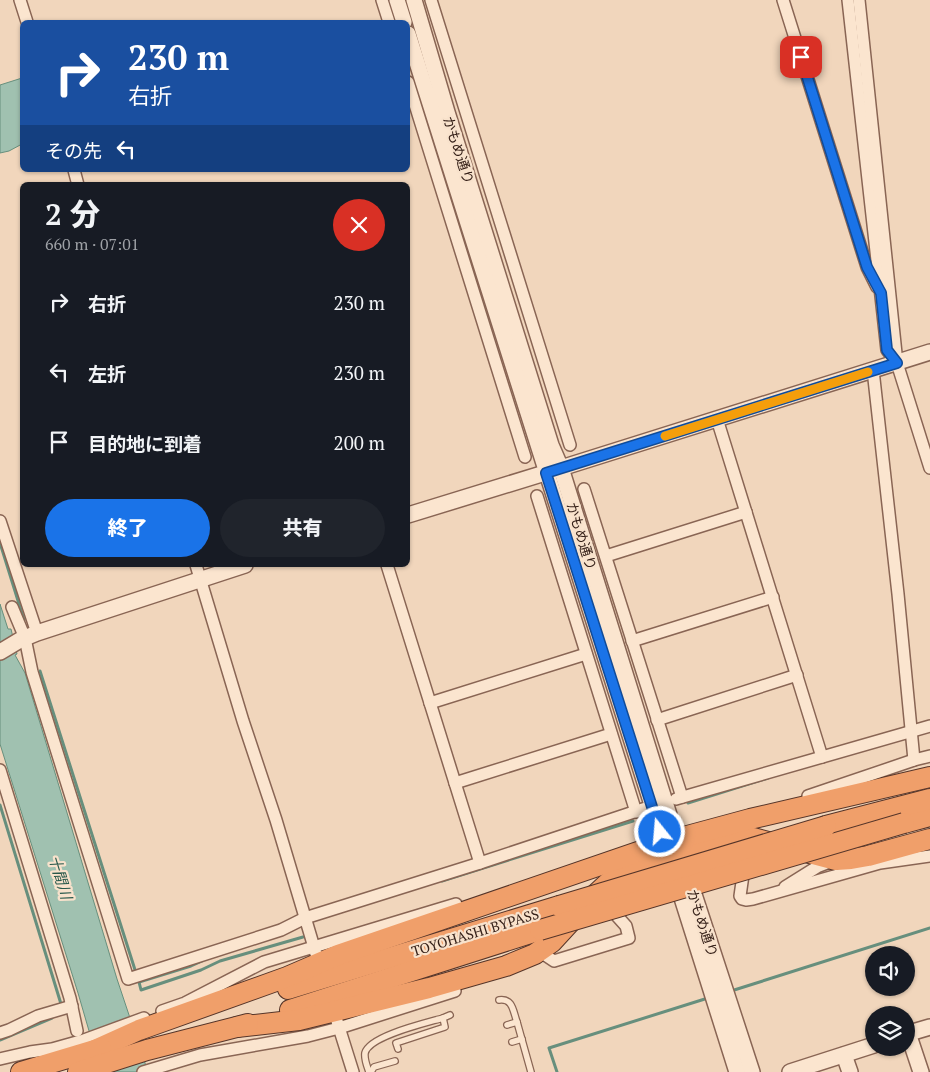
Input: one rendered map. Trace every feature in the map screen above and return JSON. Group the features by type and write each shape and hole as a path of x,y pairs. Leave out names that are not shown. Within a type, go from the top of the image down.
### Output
{"highway":[{"path":"141,1034 287,978 338,955 541,886 672,848 760,817 930,777"},
{"name":"TOYOHASHI BYPASS","path":"21,1072 559,906 826,826 930,799"},
{"name":"TOYOHASHI BYPASS","path":"141,1034 237,1027 540,930 930,816"},
{"path":"237,1027 299,1020 506,966 534,954 552,942 611,880 621,873 672,848 742,837 753,838 836,860 868,856 930,839"}],"street":[{"path":"20,0 26,20"},
{"path":"382,0 388,20"},
{"path":"397,0 403,20"},
{"name":"かもめ通り","path":"414,0 433,116 551,445 561,468 597,608 672,848 737,1072"},
{"path":"430,0 570,445"},
{"path":"783,0 867,267 881,293"},
{"path":"848,0 887,350 897,363"},
{"path":"859,0 897,363 930,468"},
{"name":"かもめ通り","path":"410,41 546,473 597,608"},
{"path":"410,85 433,116 525,457"},
{"path":"433,116 464,107"},
{"path":"410,514 930,352"},
{"path":"874,370 914,760"},
{"path":"718,419 822,757"},
{"path":"584,489 682,797"},
{"path":"536,496 636,812"},
{"path":"606,556 746,512"},
{"path":"0,521 27,637 32,672 128,979 281,930 305,918 658,804 930,726"},
{"path":"0,652 27,637 198,572 232,567"},
{"path":"388,567 480,863"},
{"path":"198,572 315,951"},
{"path":"632,641 773,597"},
{"path":"574,614 620,602"},
{"path":"12,607 27,637"},
{"path":"430,704 586,654"},
{"path":"657,720 797,675"},
{"path":"455,783 611,734"},
{"path":"760,817 769,809 930,756"},
{"path":"0,770 70,998 84,1053"},
{"path":"742,837 745,845 740,896 746,900 880,863 930,856"},
{"name":"かもめ通り","path":"672,848 752,1072"},
{"path":"778,892 816,867 836,860"},
{"path":"0,1060 30,1052 52,1049 84,1053 141,1034 185,1003 264,962 315,951 513,887 525,885 541,886"},
{"path":"147,1071 200,1055 308,1036 338,1023 508,974 521,966 534,954 554,961 629,938 626,926 597,893"},
{"path":"0,1033 38,1016 72,1006"},
{"path":"338,1023 353,1072"},
{"path":"915,1032 930,1027"},
{"path":"790,1072 865,1048"},
{"path":"844,1055 850,1072"},
{"path":"915,1056 921,1072"}],"lane":[{"path":"499,1000 506,1000 511,1004 531,1072"},
{"path":"370,1072 365,1058 366,1051 374,1042 384,1036 450,1016"},
{"path":"398,1049 396,1043 445,1027 443,1018"},
{"path":"507,1025 517,1022"},
{"path":"512,1042 522,1039"},
{"path":"370,1072 374,1067 395,1061"}],"water":[{"path":"20,79 20,145 0,153 0,85"},
{"name":"十間川","path":"0,604 8,629 11,629 17,654 15,655 25,673 117,979 148,1072 101,1072 0,744"}],"waterway":[{"path":"0,543 24,620"},
{"path":"40,671 136,973"},
{"path":"688,803 768,778"},
{"path":"0,805 61,1004"},
{"path":"442,881 633,821"},
{"path":"731,991 930,928"},
{"path":"139,982 141,990 201,970 220,961 303,937"},
{"path":"139,982 202,961"},
{"path":"557,1072 549,1048 708,998"},
{"path":"0,1040 52,1018"}],"slow traffic":[{"path":"665,436 868,372"}],"route":[{"path":"660,832 546,473 897,363 887,350 881,293 867,267 801,57"}]}
